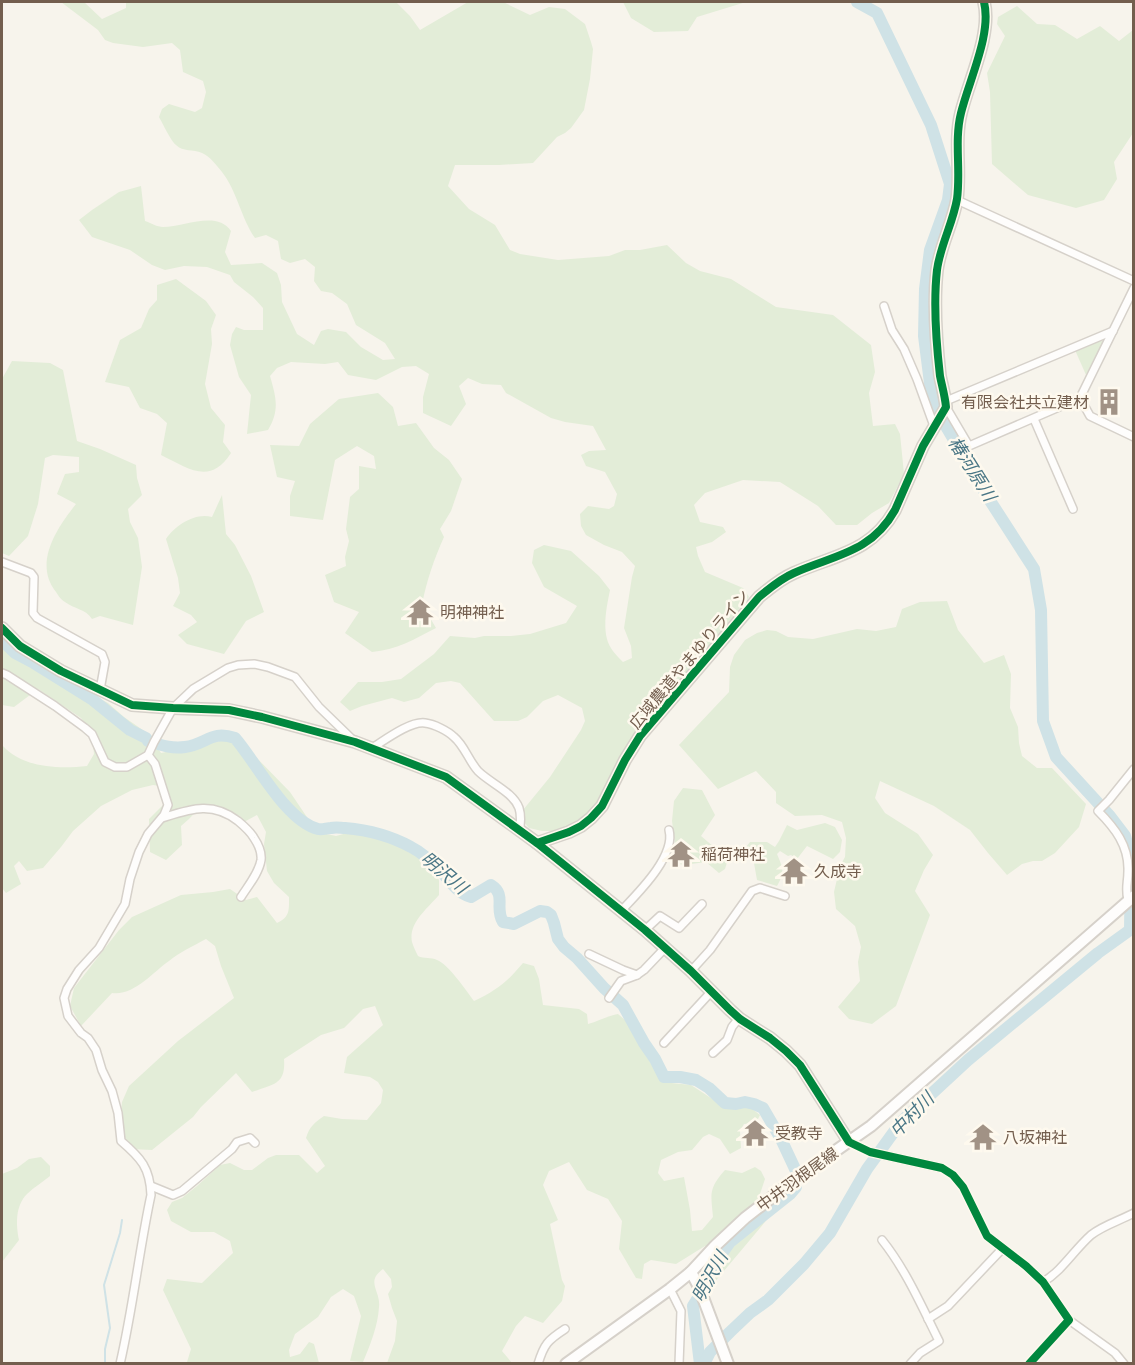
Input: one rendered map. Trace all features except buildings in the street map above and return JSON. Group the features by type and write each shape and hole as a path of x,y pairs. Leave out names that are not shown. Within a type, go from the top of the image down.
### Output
{"street":[{"path":"984,2 986,10 984,34 958,126 957,200 938,267 936,287 937,349 942,387 946,404 969,446 1080,398 1134,288"},
{"path":"957,200 1134,281"},
{"path":"884,306 892,330 904,349 936,424"},
{"path":"946,404 1113,331"},
{"path":"1080,398 1090,416 1134,436"},
{"name":"広域農道やまゆりライン","path":"537,843 582,826 602,806 640,736 759,597 783,578 853,549 869,541 879,532 895,510 923,446 946,404"},
{"path":"1034,419 1073,509"},
{"path":"2,562 31,573 34,577 33,613 37,618 102,654 105,662 100,690"},
{"path":"2,628 21,646 61,671 132,705 229,710 262,717 355,742 446,777 537,843 645,930 739,1018 786,1051 800,1065 849,1142 870,1152 942,1168 953,1175 963,1187 987,1236 1043,1282 1069,1320 1115,1353 1124,1364"},
{"path":"2,673 85,728 92,734 105,762 115,767 128,767 148,755 173,708 193,689 218,673 238,665 254,664 295,676 319,707 355,742"},
{"path":"372,748 406,728 422,722 432,724 454,736 479,772 512,797 519,808 519,831"},
{"path":"120,1364 151,1186 147,1168 121,1141 118,1113 112,1091 96,1050 68,1016 64,998 79,970 99,948 125,904 130,879 140,852 148,834 162,818 168,805 155,764 148,755"},
{"path":"1131,898 1126,891 1128,870 1125,848 1121,838 1098,811 1134,769"},
{"path":"162,818 197,808 212,808 225,812 248,829 259,847 261,858 257,870 241,897"},
{"path":"621,911 642,889 665,857 671,836 669,830"},
{"path":"691,971 710,950 752,891 760,888 785,896"},
{"name":"中井羽根尾線","path":"566,1364 692,1272 745,1218 871,1126 1131,898"},
{"path":"645,930 660,915 679,928 702,904"},
{"path":"609,998 621,981 644,970 664,948"},
{"path":"589,954 637,975"},
{"path":"664,1043 711,992"},
{"path":"713,1053 727,1040 732,1027 739,1018"},
{"path":"151,1186 173,1194 182,1191 232,1149 237,1142 250,1138 255,1143"},
{"path":"1043,1282 1051,1277 1098,1230 1134,1213"},
{"path":"882,1240 904,1273 939,1341 920,1353 910,1364"},
{"path":"928,1319 948,1306 1003,1248"},
{"path":"692,1272 728,1364"},
{"path":"670,1289 681,1311 678,1364"},
{"path":"1029,1364 1069,1320"},
{"path":"538,1364 542,1350 550,1338 565,1329"}],"green space":[{"path":"61,2 84,2 102,19 126,8 126,2 396,2 420,30 468,2 503,2 530,15 549,7 565,9 585,24 593,49 584,110 571,128 557,137 533,163 455,165 448,186 469,209 495,225 510,250 520,254 558,260 609,256 625,250 667,245 686,263 700,271 731,279 776,307 833,315 871,345 875,372 869,393 873,426 895,424 900,434 904,474 889,503 857,525 836,525 818,506 780,482 743,480 705,493 694,505 700,522 723,527 726,532 712,542 696,547 698,556 705,572 743,588 749,597 687,673 619,765 593,809 569,826 556,831 542,831 529,828 523,821 523,810 550,777 585,721 582,708 558,695 543,701 527,717 518,721 494,721 460,683 451,681 436,683 419,698 404,702 392,698 350,711 340,702 358,682 401,679 434,654 450,636 475,638 530,634 566,623 577,606 544,587 532,563 534,550 544,545 571,551 599,576 610,590 605,621 608,642 623,662 632,658 631,646 624,628 635,566 622,552 586,535 581,526 580,514 588,506 609,509 614,506 617,494 605,472 586,466 581,455 589,451 606,450 593,426 551,418 506,393 501,385 482,384 468,378 459,386 466,404 451,426 423,413 423,397 429,374 416,366 402,367 376,380 348,375 338,362 325,364 291,362 277,368 270,376 276,403 272,423 268,430 247,434 251,395 239,377 230,345 236,327 244,330 263,330 263,308 234,282 230,275 207,267 184,266 165,270 152,265 130,250 92,237 79,220 119,192 141,186 145,221 158,226 200,221 225,225 231,231 225,252 231,265 262,263 277,273 281,285 282,302 297,334 314,345 321,331 328,329 346,332 361,347 383,360 395,359 385,343 356,325 347,304 332,293 321,291 314,281 315,267 305,259 290,263 281,259 278,241 266,235 255,238 227,179 211,159 205,154 185,150 174,143 159,117 162,109 169,104 195,112 202,108 206,92 203,81 183,72 180,50 172,43 143,47 105,40 98,30"},
{"path":"623,2 746,2 697,17 688,31 654,32 631,18"},
{"path":"1017,6 1037,24 1055,25 1077,39 1100,26 1119,41 1133,30 1133,133 1114,162 1117,179 1104,200 1076,208 1028,195 992,164 990,92 987,73 1005,36 997,24 998,17"},
{"path":"176,279 206,301 216,315 211,329 212,344 205,384 211,408 225,425 223,442 231,453 223,463 207,472 189,469 161,455 167,423 157,414 140,408 129,387 105,382 120,340 141,328 149,309 157,300 157,285"},
{"path":"1099,339 1103,342 1086,375 1075,350"},
{"path":"12,361 50,363 63,370 77,441 136,465 142,495 128,509 130,522 138,538 142,567 133,625 100,616 92,619 87,613 62,600 49,581 47,558 50,546 76,504 57,494 65,474 79,472 79,457 53,455 45,458 38,504 28,536 9,556 2,553 2,379"},
{"path":"378,393 393,407 398,426 416,423 434,448 449,460 462,479 451,511 440,529 444,537 431,570 422,604 436,628 397,646 372,652 345,633 359,612 334,602 325,575 346,566 345,557 349,541 346,529 350,497 359,489 359,466 376,469 374,456 357,446 335,460 323,520 290,516 290,496 295,481 277,477 270,445 299,446 310,424 339,399"},
{"path":"222,495 226,534 235,545 251,576 264,612 246,621 224,654 187,644 178,635 197,622 191,615 173,606 180,593 178,578 166,539 186,521 199,516 212,517"},
{"path":"947,601 958,630 984,663 1004,655 1011,674 1010,708 1018,727 1022,756 1037,768 1052,768 1086,804 1079,827 1055,853 1042,861 1022,864 1007,875 970,830 934,806 880,781 875,798 885,813 918,834 933,855 915,891 930,915 896,1006 872,1024 849,1019 838,1007 860,981 858,962 861,947 855,926 836,909 834,892 840,866 845,857 846,838 842,822 822,815 795,816 776,803 776,792 756,771 718,789 679,745 729,692 730,667 734,655 745,640 757,633 767,630 776,631 788,637 813,639 857,629 876,631 896,627 902,609 920,602"},
{"path":"2,634 16,648 71,683 108,703 150,735 161,753 225,740 250,751 290,792 317,832 336,836 369,827 400,836 434,856 439,895 420,916 413,928 412,942 418,956 441,962 457,978 474,1001 501,985 523,963 534,966 539,979 543,1005 579,1009 587,1014 588,1024 618,1014 625,1020 662,1082 691,1085 723,1106 751,1108 760,1115 756,1123 744,1124 740,1131 741,1148 730,1154 720,1139 709,1134 703,1137 692,1150 678,1152 661,1160 658,1173 664,1181 684,1177 692,1231 702,1230 713,1217 713,1187 725,1170 742,1173 755,1167 761,1171 765,1179 759,1197 770,1216 713,1284 700,1274 712,1258 705,1246 676,1264 651,1260 644,1264 642,1279 636,1278 619,1249 622,1221 608,1199 587,1190 569,1162 549,1171 543,1185 558,1220 550,1224 565,1286 562,1301 543,1323 525,1316 516,1326 502,1351 512,1363 387,1363 395,1341 397,1321 388,1294 392,1287 391,1279 383,1269 375,1278 374,1283 379,1301 378,1314 363,1362 350,1361 361,1316 354,1296 343,1289 331,1297 318,1317 295,1334 289,1350 290,1357 300,1354 309,1342 314,1344 319,1363 185,1363 191,1349 163,1290 167,1279 202,1283 233,1253 230,1241 214,1232 191,1232 171,1221 167,1210 172,1202 182,1198 220,1165 230,1163 244,1170 252,1170 276,1155 299,1155 317,1173 325,1166 306,1138 313,1125 324,1116 367,1120 381,1103 383,1090 378,1082 370,1077 344,1073 347,1057 383,1025 375,1006 363,1009 344,1028 321,1035 284,1059 283,1074 277,1082 252,1092 236,1073 193,1117 152,1150 131,1149 119,1129 122,1102 129,1086 178,1041 234,998 215,946 206,939 178,955 135,987 128,991 112,993 81,1026 70,1006 74,988 119,930 132,917 181,895 230,889 246,900 257,897 277,923 288,913 289,897 274,883 267,871 264,844 266,832 257,815 244,822 240,816 203,804 181,826 182,845 166,860 150,852 149,819 167,801 167,787 153,785 132,790 101,806 73,831 43,868 27,871 19,861 14,866 21,884 6,893 2,888 2,745 10,753 30,763 53,767 87,766 94,754 92,734 81,718 38,689 14,707 2,705"},
{"path":"683,788 702,790 715,815 701,836 728,859 725,869 719,873 706,862 684,865 677,864 672,858 675,844 672,821 674,801"},
{"path":"825,823 835,827 842,840 840,852 833,859 807,846 797,859 780,851 777,854 782,873 777,886 757,880 752,852 743,861 737,858 750,842 767,842 775,847 787,825 797,830"},
{"path":"41,1157 50,1166 50,1176 30,1191 20,1204 17,1216 19,1240 2,1262 2,1174 17,1168 29,1159"}],"waterway":[{"name":"椿河原川","path":"857,2 877,13 931,125 950,184 948,200 930,250 925,289 924,336 931,391 944,423 1034,569 1041,610 1043,721 1056,757 1125,836 1131,857 1130,930"},
{"name":"明沢川","path":"2,640 15,653 93,700 130,730 148,741 180,747 220,736 235,738 272,790 294,815 306,824 320,829 362,830 403,843 426,857 457,889 471,897 491,885 498,893 503,922 514,924 540,911 547,912 551,915 558,939 564,947 623,1005 664,1077 696,1080 709,1088 725,1103 745,1102 763,1108 796,1171"},
{"name":"中村川","path":"704,1364 710,1352 750,1313 768,1300 804,1264 830,1233 867,1169 901,1122 968,1060 1098,953 1134,927"},
{"name":"明沢川","path":"700,1364 693,1306 705,1287 710,1270 730,1242 796,1187"},
{"path":"105,1364 105,1349 110,1328 104,1285 122,1220"}],"cycle path":[{"path":"537,843 581,826 602,806 640,736 759,597 789,575 863,544 875,535 895,510 923,446 946,407 936,336 937,270 957,199 959,124 985,28 984,2"},
{"path":"2,628 20,646 61,671 132,705 229,710 262,717 355,742 446,777 537,843 645,930 740,1019 786,1051 800,1065 849,1142 870,1152 942,1168 953,1175 963,1187 987,1236 1043,1282 1069,1320 1029,1364"}],"place":[{"name":"有限会社共立建材","path":"1109,402"},
{"name":"明神神社","path":"420,612"},
{"name":"稲荷神社","path":"681,854"},
{"name":"久成寺","path":"794,871"},
{"name":"受教寺","path":"755,1133"},
{"name":"八坂神社","path":"983,1137"}]}
